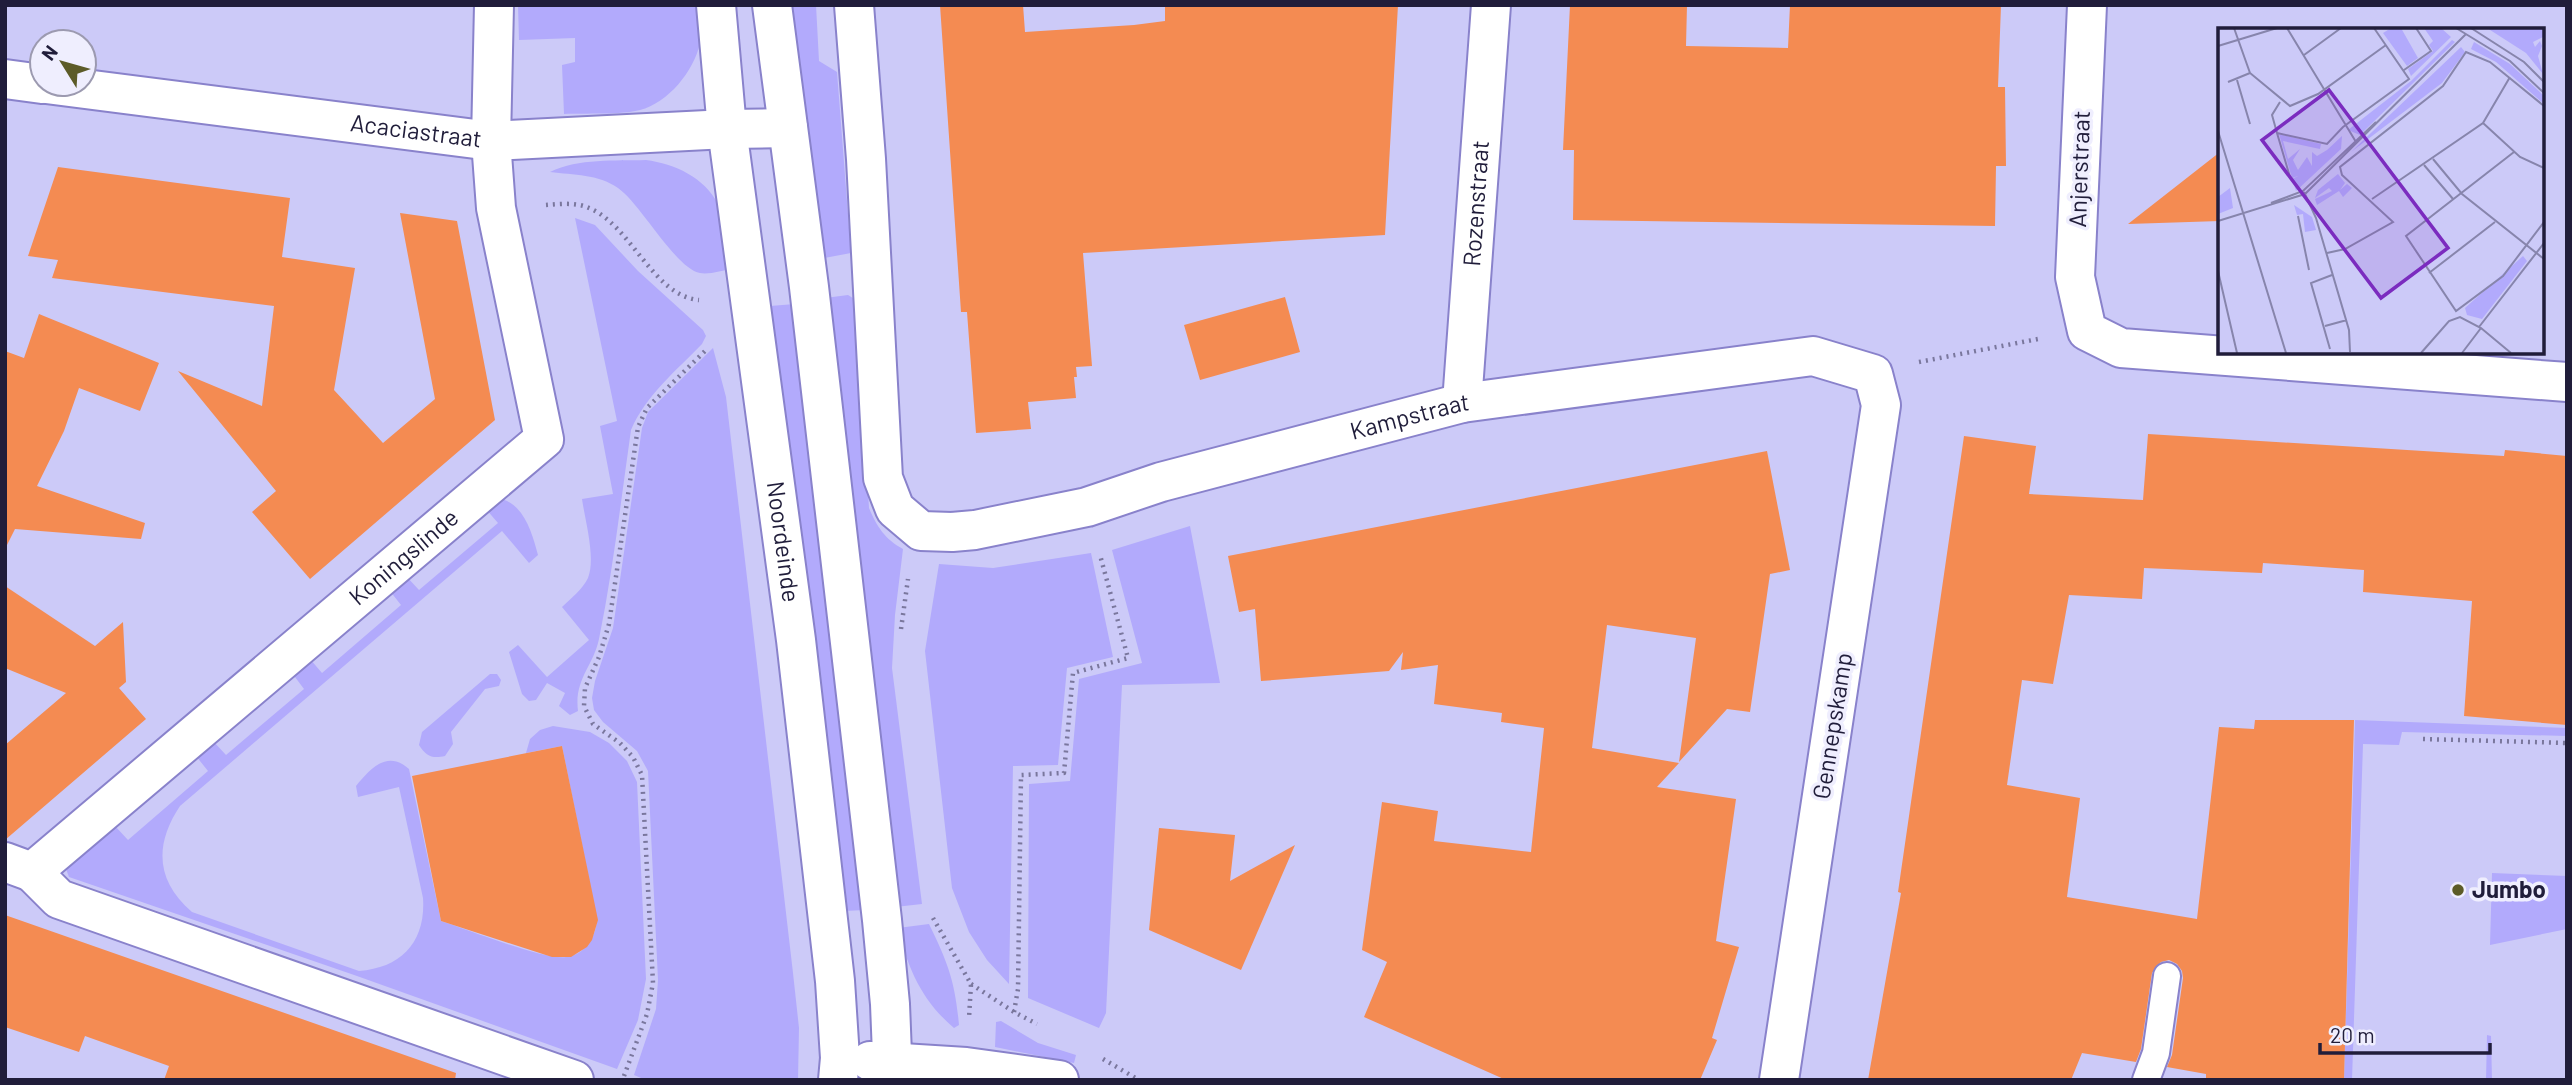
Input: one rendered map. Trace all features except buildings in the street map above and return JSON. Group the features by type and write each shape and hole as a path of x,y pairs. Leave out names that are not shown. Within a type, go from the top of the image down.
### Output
{"street":[{"path":"491,141 494,5"},
{"name":"Noordeinde","path":"716,5 727,129 796,640 835,981 839,1069"},
{"path":"772,5 882,920 893,1071"},
{"name":"Kampstraat","path":"854,5 867,172 883,478 895,509 921,530 975,530 1087,508 1161,482 1462,403 1813,356 1873,374"},
{"name":"Rozenstraat","path":"1462,403 1491,5"},
{"name":"Anjerstraat","path":"2087,5 2075,278 2087,331"},
{"name":"Acaciastraat","path":"5,79 28,82"},
{"name":"Acaciastraat","path":"98,91 491,141 788,128"},
{"name":"Koningslinde","path":"491,141 496,208 544,439 19,867 59,899 574,1080"},
{"path":"2087,331 2122,348 2567,382"},
{"name":"Gennepskamp","path":"1779,1080 1881,405 1873,374"},
{"path":"839,1069 893,1071 966,1067 1059,1080"}],"lane":[{"path":"2146,1080 2156,1053 2167,976"}],"path":[{"path":"496,208 572,204 587,207 603,215 673,291 690,299 706,301"},
{"path":"1873,374 1942,356 2087,331"},
{"path":"622,1080 647,1014 653,983 642,775 634,757 620,743 593,724 584,706 585,688 599,657 609,624 638,427 647,408 708,347"},
{"path":"1014,1012 1018,989 1021,775 1064,773 1073,673 1128,658 1087,508"},
{"path":"2423,739 2567,743"},
{"path":"931,915 971,984"}],"shaded area":[{"path":"518,5 698,5 700,43 686,75 660,101 640,110 623,113 564,114 562,65 575,62 575,38 519,40"},
{"path":"790,5 816,5 819,61 837,72 851,253 819,259"},
{"path":"646,160 688,173 705,186 718,204 723,218 733,269 700,273 691,269 670,249 637,207 618,188 594,178 550,172 585,162"},
{"path":"575,218 595,225 638,271 703,330 706,336 702,344 653,395 631,430 599,639 581,682 578,711 570,715 559,706 565,693 547,683 536,700 529,701 522,694 509,652 518,645 547,677 589,640 562,607 583,586 590,570 590,550 582,499 613,494 600,426 617,421"},
{"path":"848,295 856,300 869,508 882,532 903,549 892,668 922,904 895,907 825,298"},
{"path":"795,304 865,910 844,911 770,306"},
{"path":"713,348 726,397 793,973 799,1028 798,1080 646,1080 634,1075 656,1009 658,980 648,771 637,751 603,722 594,710 592,698 613,628 642,428 648,412"},
{"path":"497,498 514,505 520,512 530,528 538,555 529,563 502,531 180,806 166,835 163,862 171,888 192,912 359,971 388,964 408,950 415,939 423,913 423,898 399,787 358,797 356,786 373,768 386,761 393,761 409,769 441,921 540,954 573,956 588,944 597,919 562,746 526,753 530,739 540,730 553,726 590,732 609,743 627,761 637,782 646,979 638,1020 617,1069 69,877 66,869 115,826 128,840 208,771 196,756 213,741 226,755 304,689 292,673 310,659 322,673 401,605 390,591 406,576 419,590 498,523 485,508"},
{"path":"1190,526 1220,683 1122,685 1106,1013 1099,1028 1028,998 1029,784 1070,781 1079,679 1142,663 1112,550"},
{"path":"1091,553 1113,657 1067,668 1058,765 1013,766 1009,984 987,960 969,932 952,888 925,651 939,564 993,568"},
{"path":"490,674 497,674 501,680 499,686 485,689 451,732 453,744 445,756 433,757 427,754 419,745 422,732"},
{"path":"2355,720 2567,728 2567,736 2402,732 2399,745 2363,744 2352,1080 2344,1080"},
{"path":"2492,873 2567,876 2567,929 2490,945"},
{"path":"929,924 953,984 959,1025 954,1028 933,1007 918,983 906,957 898,928"},
{"path":"1001,1021 1038,1043 1076,1055 1074,1063 995,1047 996,1022"},
{"path":"2487,1035 2491,1036 2492,1080 2486,1080"}],"place":[{"name":"Jumbo","path":"2458,890"}]}
